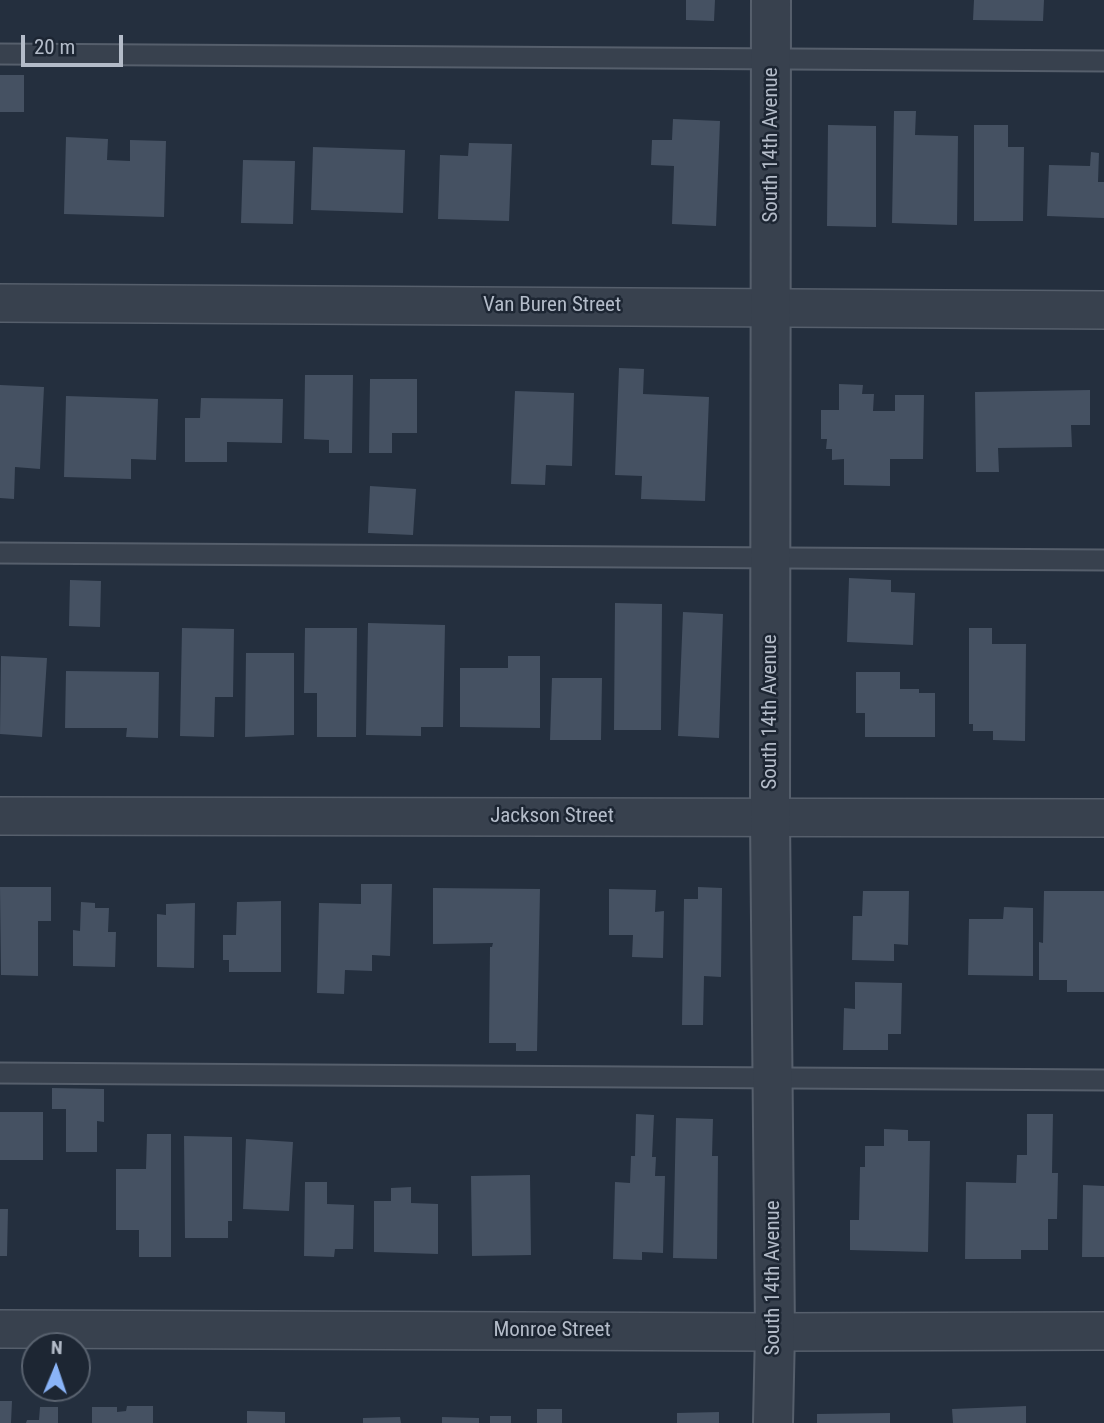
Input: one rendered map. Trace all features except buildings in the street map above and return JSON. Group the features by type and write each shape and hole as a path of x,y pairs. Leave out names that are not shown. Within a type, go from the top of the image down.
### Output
{"street":[{"name":"South 14th Avenue","path":"771,0 770,818 775,1332 773,1423"},
{"name":"Van Buren Street","path":"0,303 1104,310"},
{"name":"Jackson Street","path":"0,816 1104,818"},
{"name":"Monroe Street","path":"0,1329 1104,1331"}],"lane":[{"path":"0,54 1104,61"},
{"path":"0,553 1104,560"},
{"path":"0,1073 1104,1080"}]}
